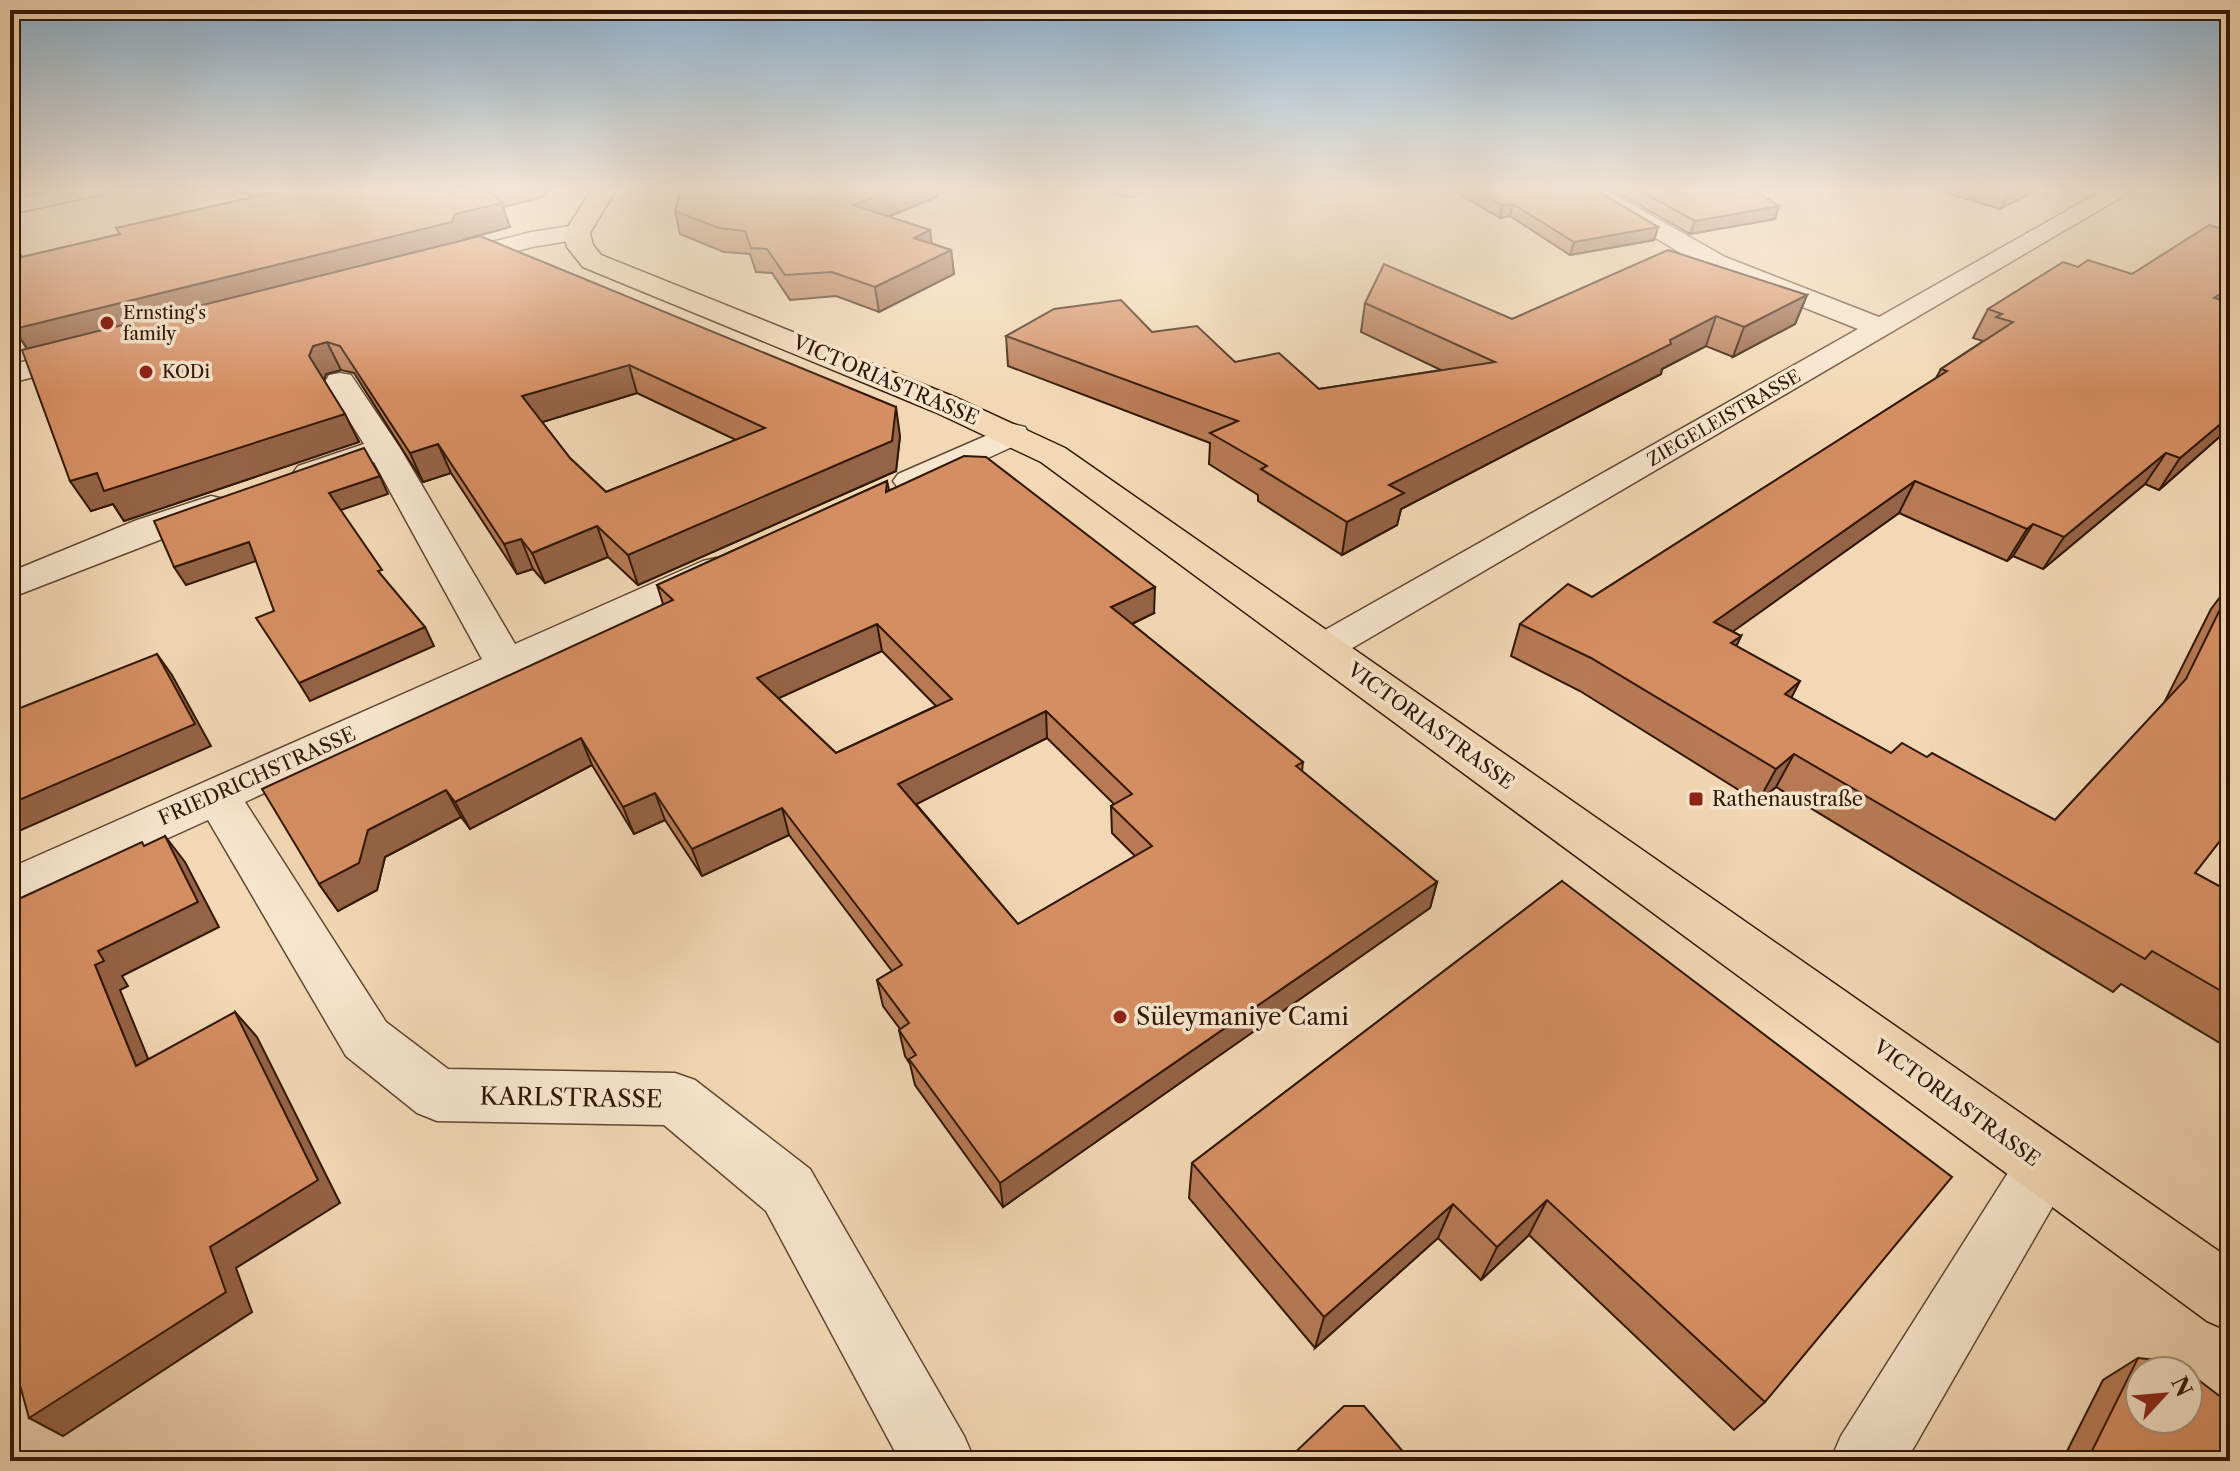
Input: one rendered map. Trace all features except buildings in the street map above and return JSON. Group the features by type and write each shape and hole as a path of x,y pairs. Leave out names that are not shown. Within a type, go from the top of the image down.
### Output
{"main road":[{"name":"VICTORIASTRASSE","path":"589,257 592,261 1013,434 1053,455 2230,1298"}],"street":[{"path":"423,268 467,257"},
{"path":"1705,257 1880,328"},
{"name":"ZIEGELEISTRASSE","path":"1323,648 2005,257"},
{"path":"10,374 116,347"},
{"path":"340,382 383,448 506,665"},
{"path":"869,500 1013,434"},
{"path":"281,483 383,448"},
{"path":"10,586 150,528 237,498"},
{"name":"FRIEDRICHSTRASSE","path":"10,890 753,552"},
{"name":"KARLSTRASSE","path":"216,794 366,1039 437,1095 675,1099 788,1190 939,1461"},
{"path":"1866,1461 2046,1166"}],"place":[{"name":"Ernsting's family","path":"107,323"},
{"name":"KODi","path":"146,372"},
{"name":"Rathenaustraße","path":"1696,799"},
{"name":"Süleymaniye Cami","path":"1120,1017"}]}
